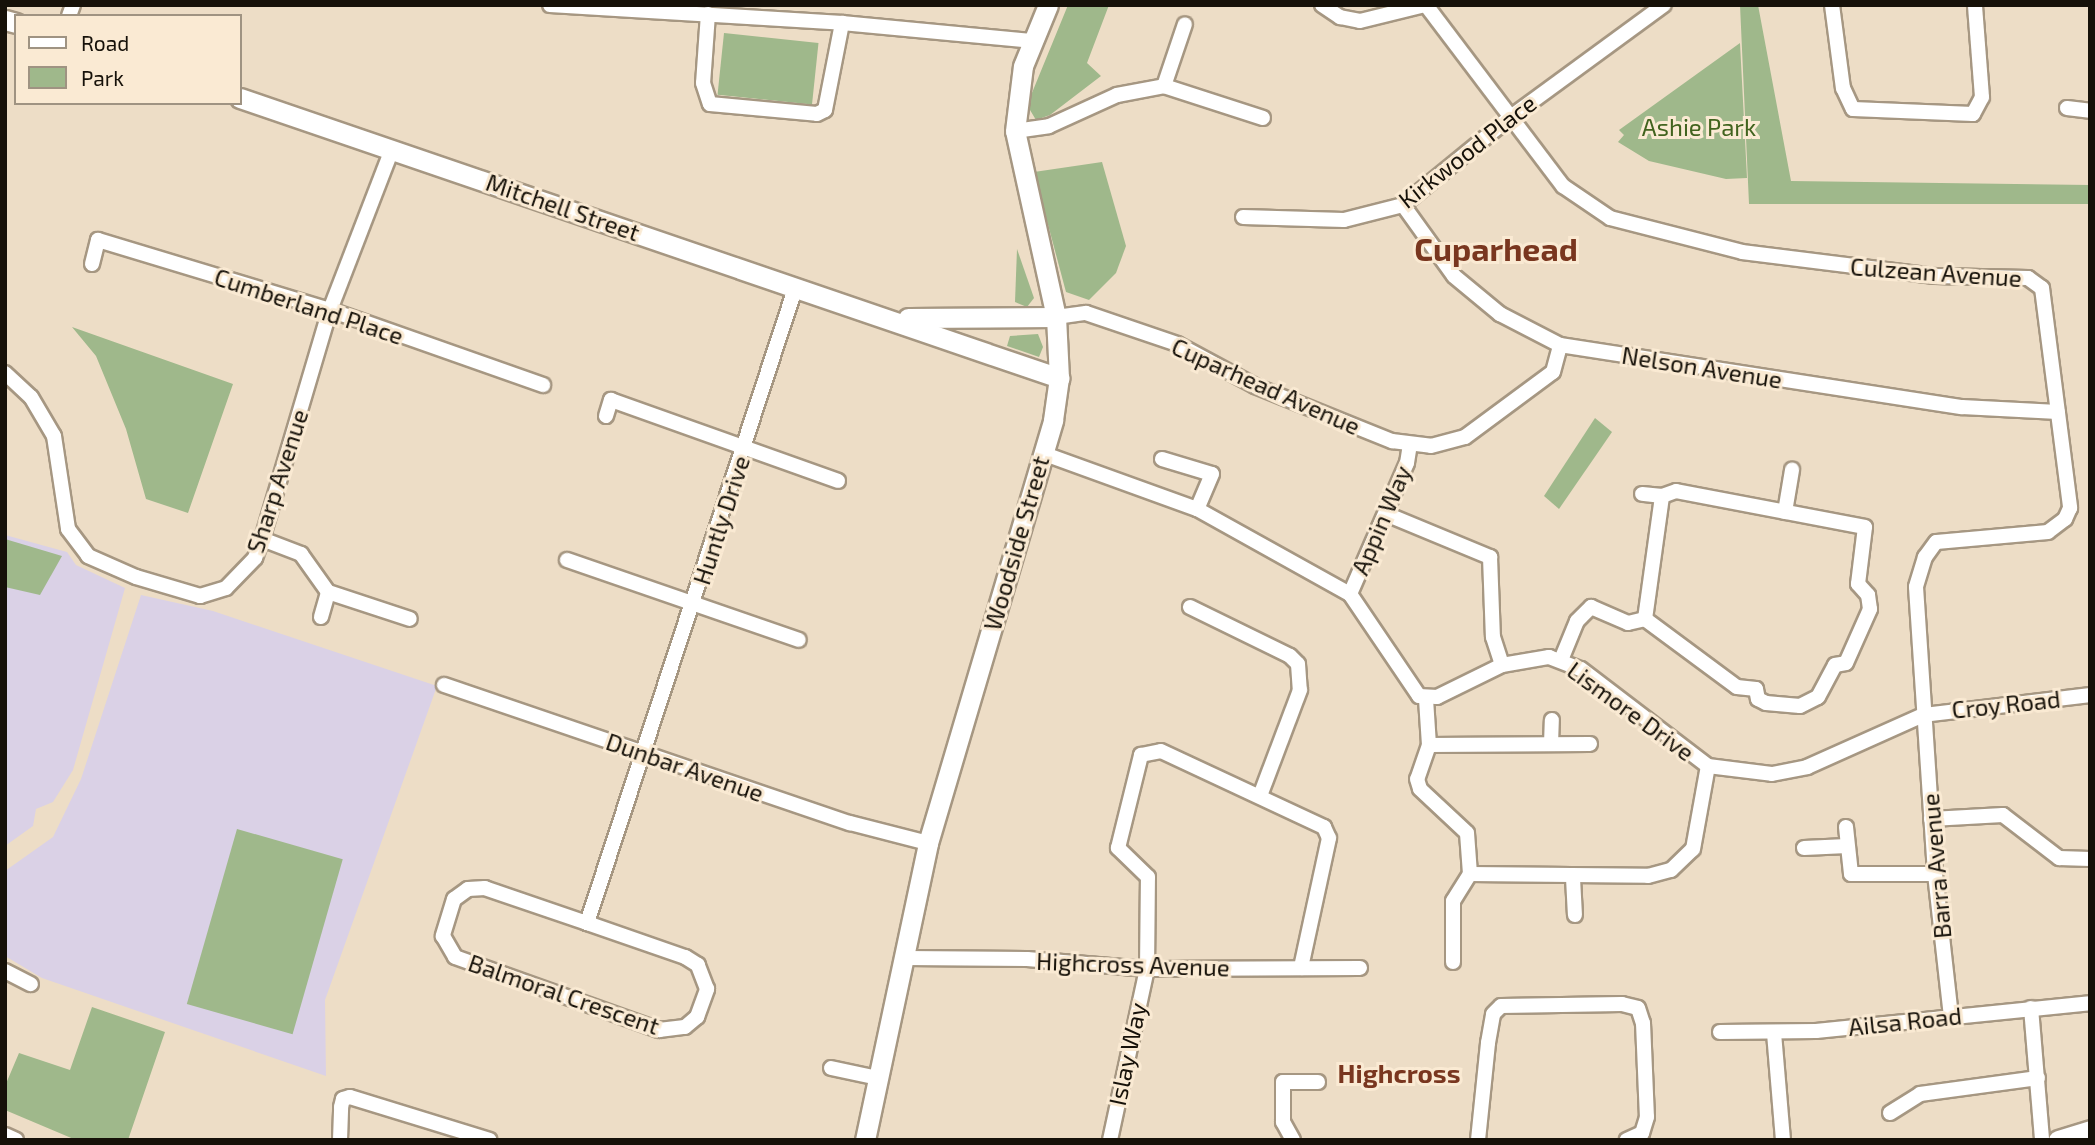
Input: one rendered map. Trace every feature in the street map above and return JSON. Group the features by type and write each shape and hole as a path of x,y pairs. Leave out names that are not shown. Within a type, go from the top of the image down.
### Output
{"street":[{"path":"550,5 708,14 760,11 842,23 1031,41"},
{"name":"Woodside Street","path":"865,1140 906,958 928,843 1042,453 1059,378 1056,317 1015,131 1023,66 1048,5"},
{"path":"1322,5 1340,17 1360,21 1426,5"},
{"name":"Culzean Avenue","path":"1426,5 1508,118 1577,199 1610,218 1673,237 1742,253 1935,276 2036,280 2042,288 2070,508 2065,519 2048,532 1936,542 1925,558 1916,587 1923,715"},
{"name":"Kirkwood Place","path":"1243,217 1344,220 1403,205 1508,118 1664,5"},
{"path":"1832,5 1843,88 1853,109 1973,114 1982,97 1975,5"},
{"path":"708,14 703,83 710,104 817,114 825,110 842,23"},
{"path":"1164,86 1185,24"},
{"path":"1015,131 1049,125 1117,95 1164,86 1263,118"},
{"name":"Mitchell Street","path":"242,99 886,316 1059,378"},
{"path":"2067,108 2090,111"},
{"name":"Sharp Avenue","path":"5,373 31,397 54,436 68,529 88,556 136,577 207,596 239,578 262,539 330,310 392,149"},
{"name":"Nelson Avenue","path":"1403,205 1454,276 1500,314 1560,345 1962,407 2058,412"},
{"name":"Cumberland Place","path":"92,264 98,240 330,310 543,385"},
{"name":"Huntly Drive","path":"642,753 796,286"},
{"name":"Cuparhead Avenue","path":"1056,317 1086,313 1177,345 1255,386 1410,445 1450,444 1465,437 1553,372 1560,345"},
{"name":"Mitchell Street","path":"886,316 1056,317"},
{"path":"606,416 611,400 838,481"},
{"name":"Appin Way","path":"1350,594 1386,514 1410,445"},
{"path":"1042,453 1197,509 1350,594 1419,696 1426,699 1429,745 1419,770 1420,789 1467,833 1470,874 1453,901 1453,961"},
{"path":"1162,459 1212,474 1197,509"},
{"path":"1785,512 1792,470"},
{"path":"1561,660 1577,621 1591,607 1628,623 1645,619 1737,687 1756,689 1758,699 1766,703 1800,706 1818,697 1835,665 1846,663 1870,609 1868,595 1857,584 1865,527 1676,491 1662,496 1642,494"},
{"path":"1645,619 1662,496"},
{"path":"1386,514 1490,557 1493,636 1502,666"},
{"path":"262,539 301,555 328,592 410,619"},
{"path":"567,561 694,602 799,640"},
{"path":"321,617 328,592"},
{"path":"1190,607 1298,664 1300,690 1260,796 1324,827 1329,838 1301,968"},
{"name":"Lismore Drive","path":"1426,699 1502,666 1533,657 1561,660 1581,669 1707,766 1772,774 1807,767 1923,715"},
{"name":"Dunbar Avenue","path":"444,685 850,823 928,843"},
{"name":"Croy Road","path":"1923,715 2090,695"},
{"name":"Barra Avenue","path":"1923,715 1935,874 1951,1016"},
{"path":"1551,744 1552,720"},
{"path":"1429,745 1590,744"},
{"name":"Islay Way","path":"1110,1140 1127,1044 1147,969 1148,877 1118,848 1141,755 1161,751 1260,796"},
{"path":"587,923 642,753"},
{"path":"1470,874 1573,878 1648,876 1671,870 1693,849 1699,828 1707,766"},
{"path":"1931,819 2003,815 2059,858 2090,859"},
{"path":"1846,827 1849,870 1858,877 1935,874"},
{"path":"1804,848 1847,846"},
{"path":"1573,878 1575,915"},
{"name":"Balmoral Crescent","path":"485,888 587,923 685,957 698,965 708,989 697,1017 685,1027 659,1030 455,957 443,936 454,899 468,889 485,888"},
{"name":"Highcross Avenue","path":"906,958 1027,959 1147,969 1360,968"},
{"path":"5,971 32,985"},
{"name":"Ailsa Road","path":"1720,1032 1774,1033 2090,1003"},
{"path":"1478,1140 1488,1043 1493,1014 1501,1006 1622,1004 1638,1008 1644,1036 1647,1117 1642,1133 1627,1140"},
{"path":"2031,1008 2042,1140"},
{"path":"1774,1033 1783,1140"},
{"path":"831,1068 878,1078"},
{"path":"1890,1113 1920,1094 2038,1079"},
{"path":"1293,1140 1282,1116 1283,1083 1318,1083"},
{"path":"340,1140 343,1100 350,1097 491,1140"},
{"path":"2058,1140 2090,1130"},
{"path":"5,1135 16,1140"}],"shaded area":[{"path":"5,535 67,552 76,565 125,588 73,770 53,802 36,809 33,826 5,846"},
{"path":"141,595 213,611 437,686 325,1000 326,1076 42,978 5,956 5,871 53,837 81,779"}],"green space":[{"path":"1068,5 1109,5 1087,63 1101,76 1050,115 1036,120 1027,105"},
{"path":"1740,5 1758,5 1791,181 2090,185 2090,204 1749,204"},
{"path":"724,33 818,43 812,105 718,95"},
{"name":"Ashie Park","path":"1740,43 1747,178 1726,179 1649,161 1618,142 1624,135 1619,130"},
{"path":"1102,162 1126,246 1116,273 1089,300 1066,292 1034,172"},
{"path":"1017,249 1034,298 1027,307 1015,302"},
{"path":"72,327 233,384 188,513 146,499 126,429 96,356"},
{"path":"1038,334 1043,347 1039,357 1007,346 1010,336"},
{"path":"1595,418 1612,432 1559,509 1544,496"},
{"path":"5,539 62,556 40,595 5,587"},
{"path":"237,829 343,859 293,1034 187,1004"},
{"path":"92,1007 165,1032 128,1140 76,1140 5,1110 5,1086 19,1053 70,1070"}],"district":[{"name":"Cuparhead","path":"1496,248"},
{"name":"Highcross","path":"1399,1073"}]}
